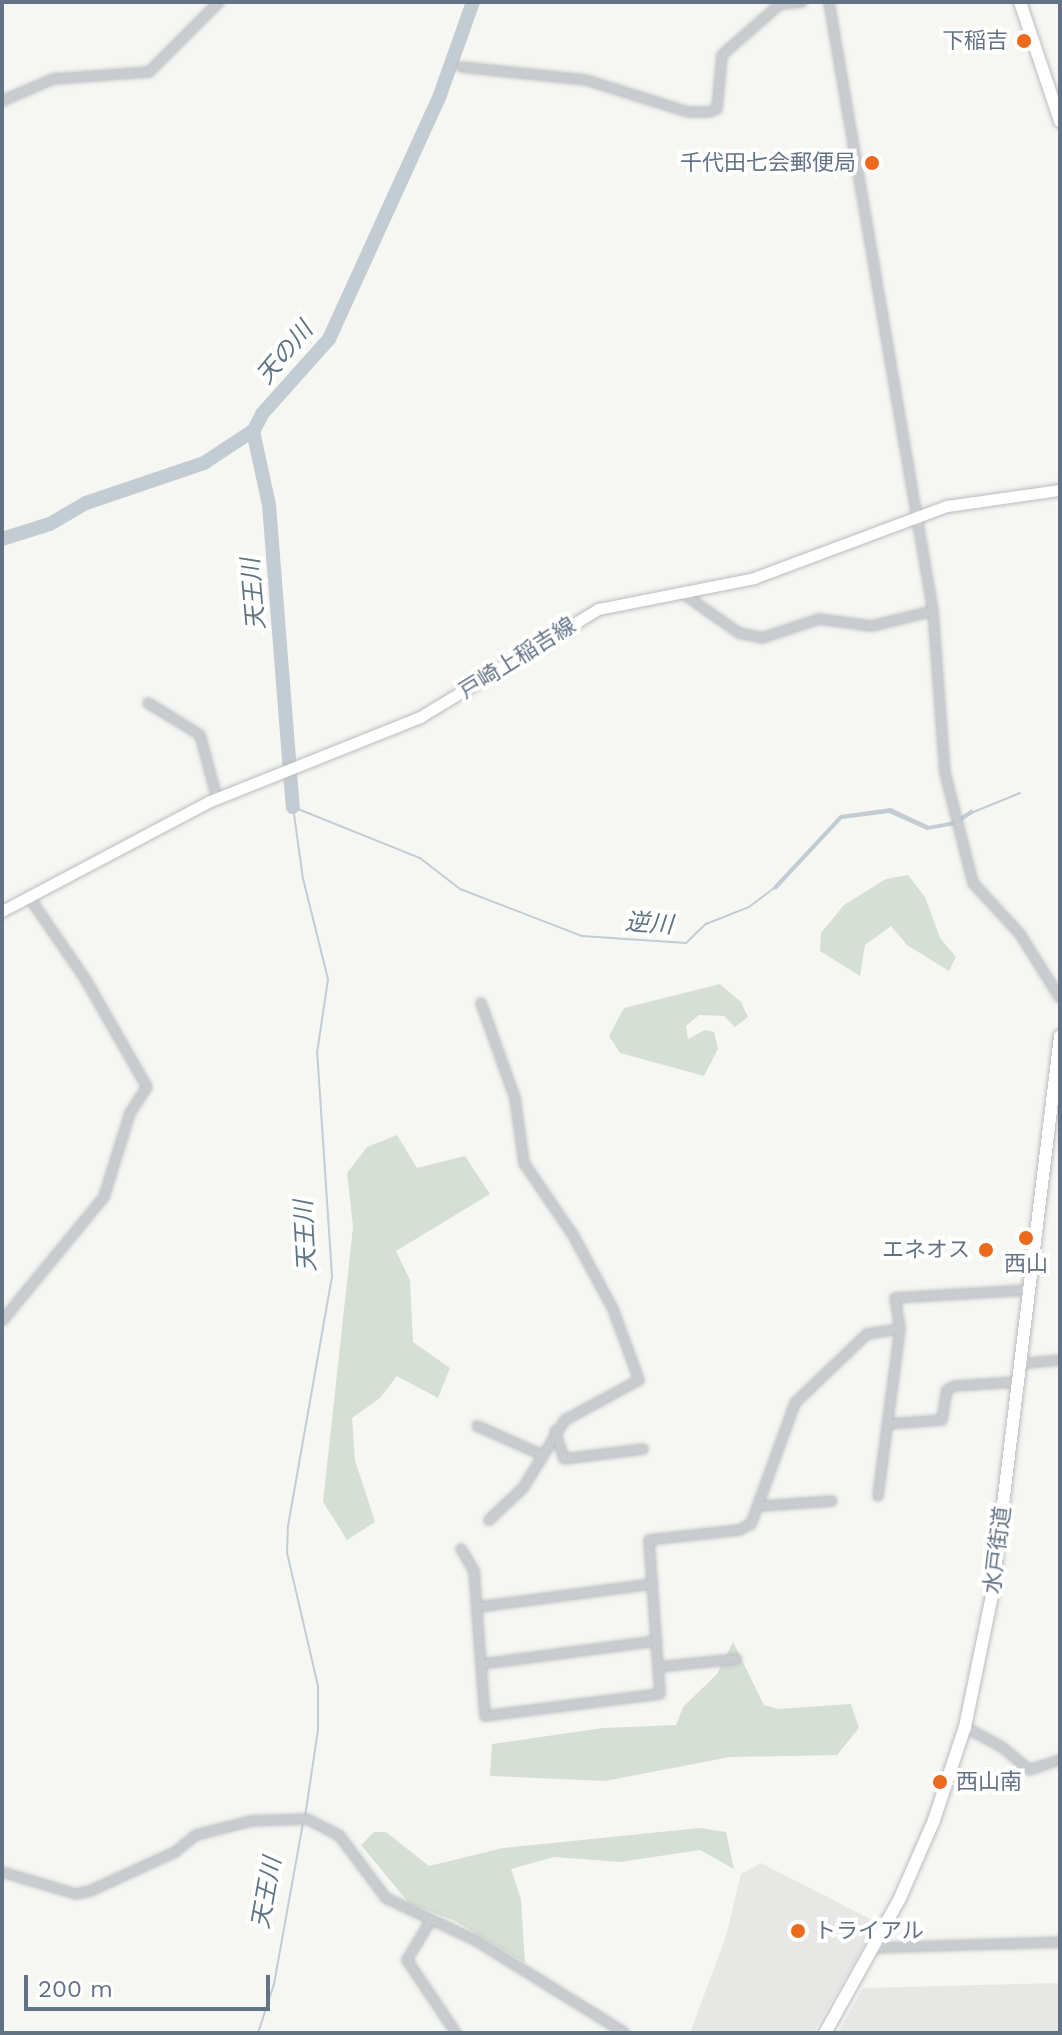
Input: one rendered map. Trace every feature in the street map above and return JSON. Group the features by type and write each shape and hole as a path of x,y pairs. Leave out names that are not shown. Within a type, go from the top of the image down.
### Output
{"highway":[{"path":"1020,2 1060,121"},
{"name":"水戸街道","path":"825,2033 873,1948 934,1820 965,1727 992,1595 1019,1364 1057,1089 1060,1036"}],"main road":[{"name":"戸崎上稲吉線","path":"2,911 217,798 425,714 598,609 754,578 918,520 947,506 1060,490"}],"street":[{"path":"2,101 53,79 149,72 219,2"},
{"path":"461,67 586,80 688,112 708,112 717,109 722,55 780,4 802,2"},
{"path":"829,2 933,611 947,781 973,883 1020,934 1060,998"},
{"path":"682,593 739,633 762,638 819,619 872,626 933,611"},
{"path":"148,703 200,735 217,798"},
{"path":"2,1321 104,1197 130,1113 147,1087 86,980 29,897"},
{"path":"481,1003 515,1098 524,1163 573,1235 613,1309 639,1380 580,1410 555,1431 523,1488 489,1520"},
{"path":"878,1496 900,1329 895,1298 1029,1290"},
{"path":"461,1549 473,1563 485,1716 660,1694 649,1540 739,1530 751,1524 762,1506 795,1403 867,1334 900,1329"},
{"path":"1019,1364 1060,1360"},
{"path":"888,1424 942,1420 947,1390 955,1386 1017,1382"},
{"path":"477,1426 542,1455"},
{"path":"555,1431 564,1459 643,1449"},
{"path":"762,1506 832,1501"},
{"path":"478,1607 652,1584"},
{"path":"482,1664 656,1641"},
{"path":"658,1667 737,1659"},
{"path":"965,1727 1002,1747 1029,1770 1060,1760"},
{"path":"2,1872 76,1894 90,1891 175,1852 196,1835 251,1821 302,1818 339,1835 386,1898 475,1940 625,2033"},
{"path":"431,1920 407,1960 456,2033"},
{"path":"873,1948 1060,1942"}],"shaded area":[{"path":"891,808 929,826 954,821 972,809 974,813 955,825 927,830 889,813 842,819 776,890 773,887 840,815"},
{"path":"908,875 925,897 940,938 956,957 949,971 907,945 891,926 865,945 860,976 820,951 821,933 844,905 886,879"},
{"path":"720,984 741,1002 748,1017 735,1027 724,1016 699,1015 686,1026 688,1039 705,1030 714,1032 718,1049 704,1076 620,1053 609,1036 624,1008"},
{"path":"397,1135 417,1168 465,1156 490,1194 396,1251 410,1280 413,1342 450,1368 438,1398 397,1376 380,1398 352,1418 355,1460 375,1522 347,1540 323,1502 353,1227 347,1173 367,1147"},
{"path":"733,1642 764,1705 778,1709 851,1704 859,1728 837,1755 730,1757 605,1781 490,1776 492,1744 603,1728 676,1725 683,1707 717,1674"},
{"path":"700,1828 726,1832 734,1869 700,1850 620,1862 554,1857 511,1869 521,1899 525,1963 455,1921 409,1903 361,1845 374,1832 386,1832 429,1866 503,1848"},
{"path":"761,1863 874,1921 867,1941 813,2033 690,2033 726,1936 741,1874"},
{"path":"1060,1983 1060,2033 838,2033 863,1988"}],"waterway":[{"name":"天の川","path":"2,539 50,524 86,503 204,463 254,430 262,414 329,339 440,95 473,2"},
{"name":"天王川","path":"253,431 269,505 293,807"},
{"name":"逆川","path":"971,813 1020,793"},
{"name":"天王川","path":"305,1817 318,1730 318,1686 287,1553 288,1526 332,1276 317,1053 328,979 303,879 293,807 420,858 460,889 582,936 686,943 706,924 749,907 776,887"},
{"name":"天王川","path":"258,2033 274,1984 303,1823"}],"place":[{"name":"下稲吉","path":"1024,41"},
{"name":"千代田七会郵便局","path":"872,163"},
{"name":"西山","path":"1026,1238"},
{"name":"エネオス","path":"986,1250"},
{"name":"西山南","path":"940,1782"},
{"name":"トライアル","path":"798,1931"}]}
